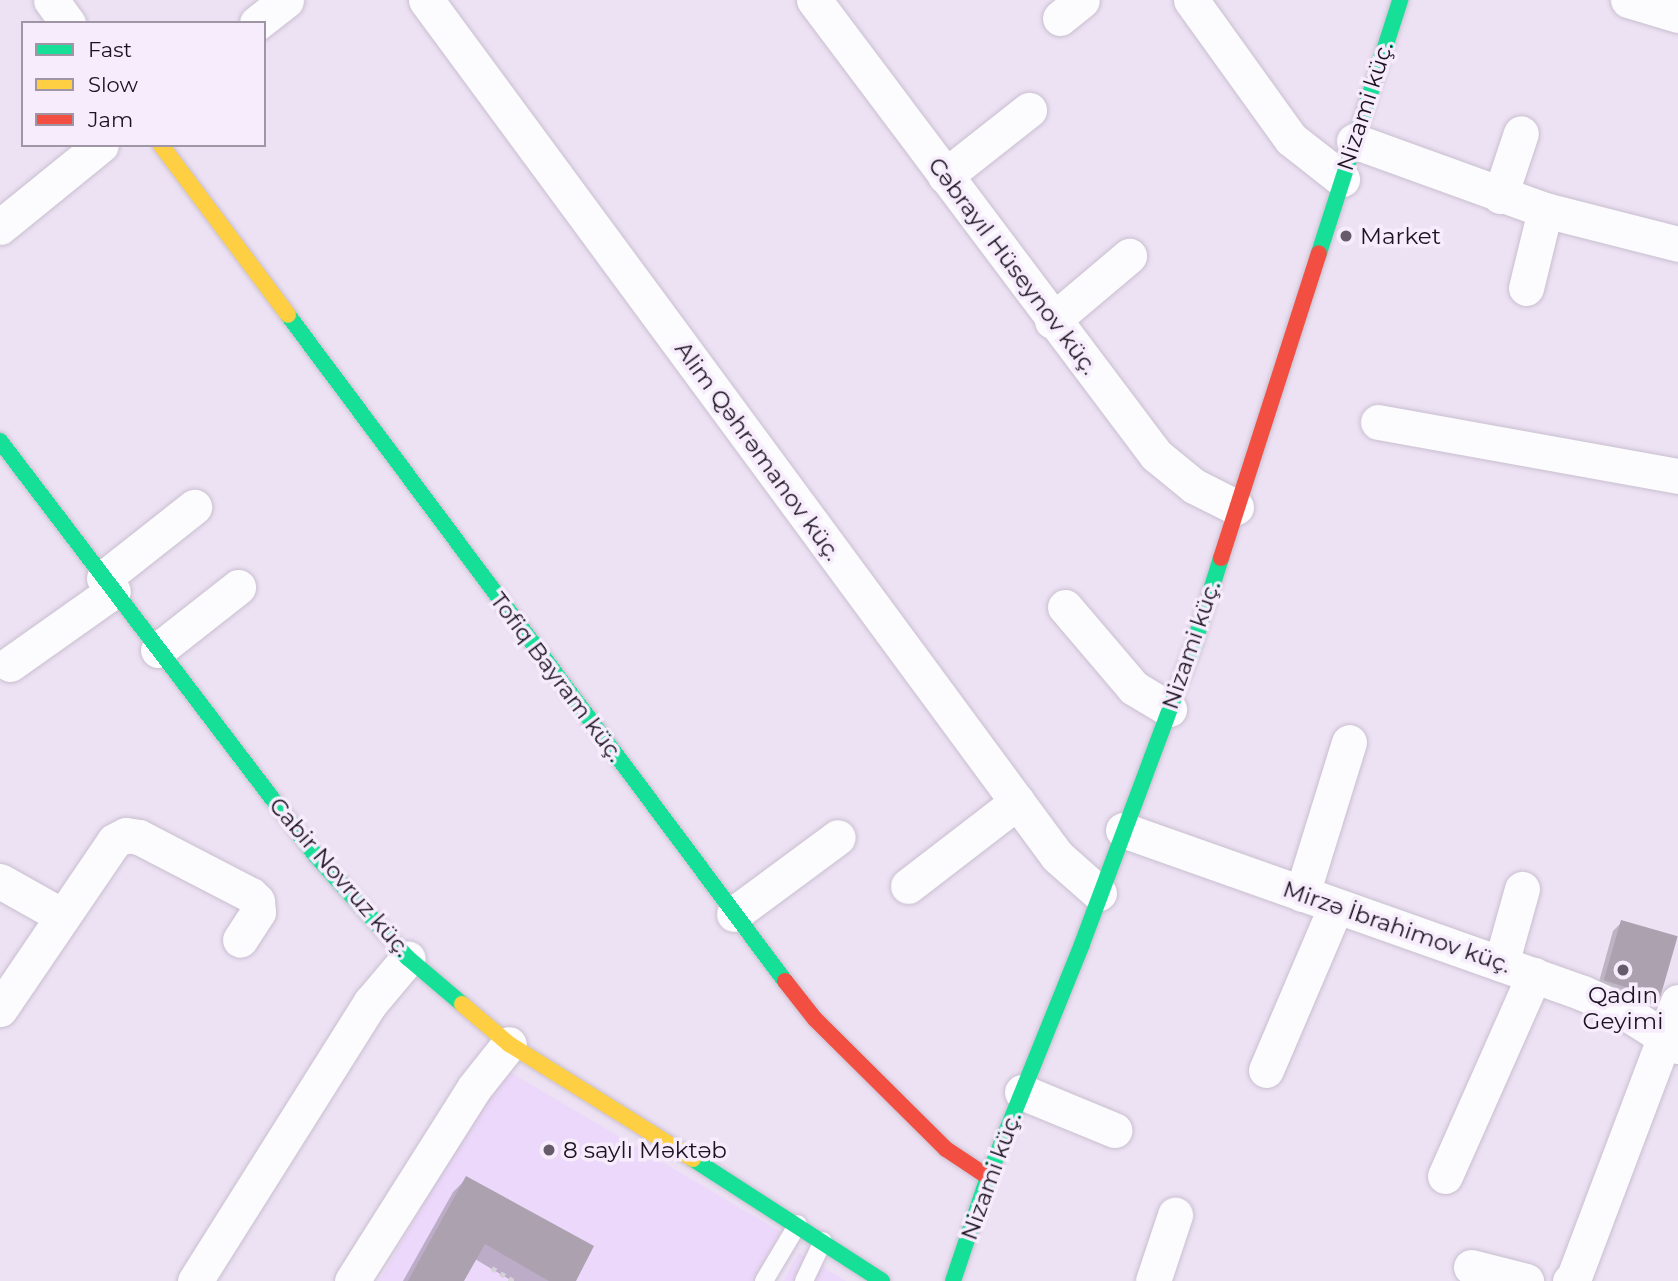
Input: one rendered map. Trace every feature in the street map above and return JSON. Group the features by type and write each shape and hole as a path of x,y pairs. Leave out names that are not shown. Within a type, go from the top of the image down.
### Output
{"street":[{"path":"51,0 67,21"},
{"path":"260,21 286,0"},
{"name":"Alim Qəhrəmanov küç.","path":"426,0 1057,856 1099,893"},
{"name":"Cəbrayıl Hüseynov küç.","path":"814,0 1052,321 1156,455 1194,486 1236,507"},
{"path":"1191,0 1291,139 1342,179"},
{"name":"Nizami küç.","path":"953,1281 988,1177 1195,641 1401,0"},
{"path":"1628,0 1678,15"},
{"path":"944,176 1029,110"},
{"path":"1500,196 1521,133"},
{"path":"1354,141 1500,196 1678,244"},
{"path":"0,227 99,147"},
{"name":"Tofiq Bayram küç.","path":"162,147 734,914 815,1018 946,1149 988,1177"},
{"path":"1525,288 1545,210"},
{"path":"1052,321 1129,256"},
{"path":"1378,422 1678,476"},
{"name":"Cabir Novruz küç.","path":"2,448 316,856 408,958 509,1044 798,1224 882,1281"},
{"path":"10,664 108,585 194,507"},
{"path":"158,650 238,587"},
{"path":"1065,607 1134,688 1169,709"},
{"path":"1302,894 1349,742"},
{"path":"908,886 1017,802"},
{"name":"Mirzə İbrahimov küç.","path":"1124,830 1534,975 1625,1012 1671,1040"},
{"path":"0,1009 114,841 126,835 139,837 251,895 257,901 258,912 240,940"},
{"path":"734,914 838,836"},
{"path":"0,881 62,916"},
{"path":"1501,964 1522,889"},
{"path":"1266,1070 1336,906"},
{"path":"195,1281 371,1002 408,958"},
{"path":"1445,1176 1534,975"},
{"path":"1570,1281 1574,1277 1671,1040 1678,1002"},
{"path":"352,1281 474,1088 509,1044"},
{"path":"1022,1091 1114,1130"},
{"path":"1153,1281 1175,1215"},
{"path":"1471,1267 1526,1281"}],"lane":[{"path":"764,1281 798,1224"},
{"path":"804,1281 823,1241"}],"path":[{"path":"492,1268 514,1281"}],"shaded area":[{"name":"8 saylı Məktəb","path":"503,1068 781,1232 753,1281 379,1281"},
{"path":"799,1253 846,1281 783,1281"}],"building":[{"path":"1621,920 1678,936 1660,997 1604,981"},
{"path":"466,1176 594,1246 576,1281 549,1281 485,1244 464,1281 408,1281"}],"traffic: fast":[{"path":"1319,253 1400,0"},
{"path":"288,315 785,981"},
{"path":"0,441 316,856 408,958 462,1004"},
{"path":"953,1281 988,1177 1082,944 1195,641 1221,558"},
{"path":"693,1159 882,1281"}],"traffic: slow":[{"path":"162,147 288,315"},
{"path":"462,1004 509,1044 693,1159"}],"traffic: jam":[{"path":"1221,558 1319,253"},
{"path":"785,981 815,1019 946,1149 988,1177"}],"place":[{"name":"Market","path":"1346,236"},
{"name":"Qadın Geyimi","path":"1623,970"},
{"name":"8 saylı Məktəb","path":"549,1150"}]}
